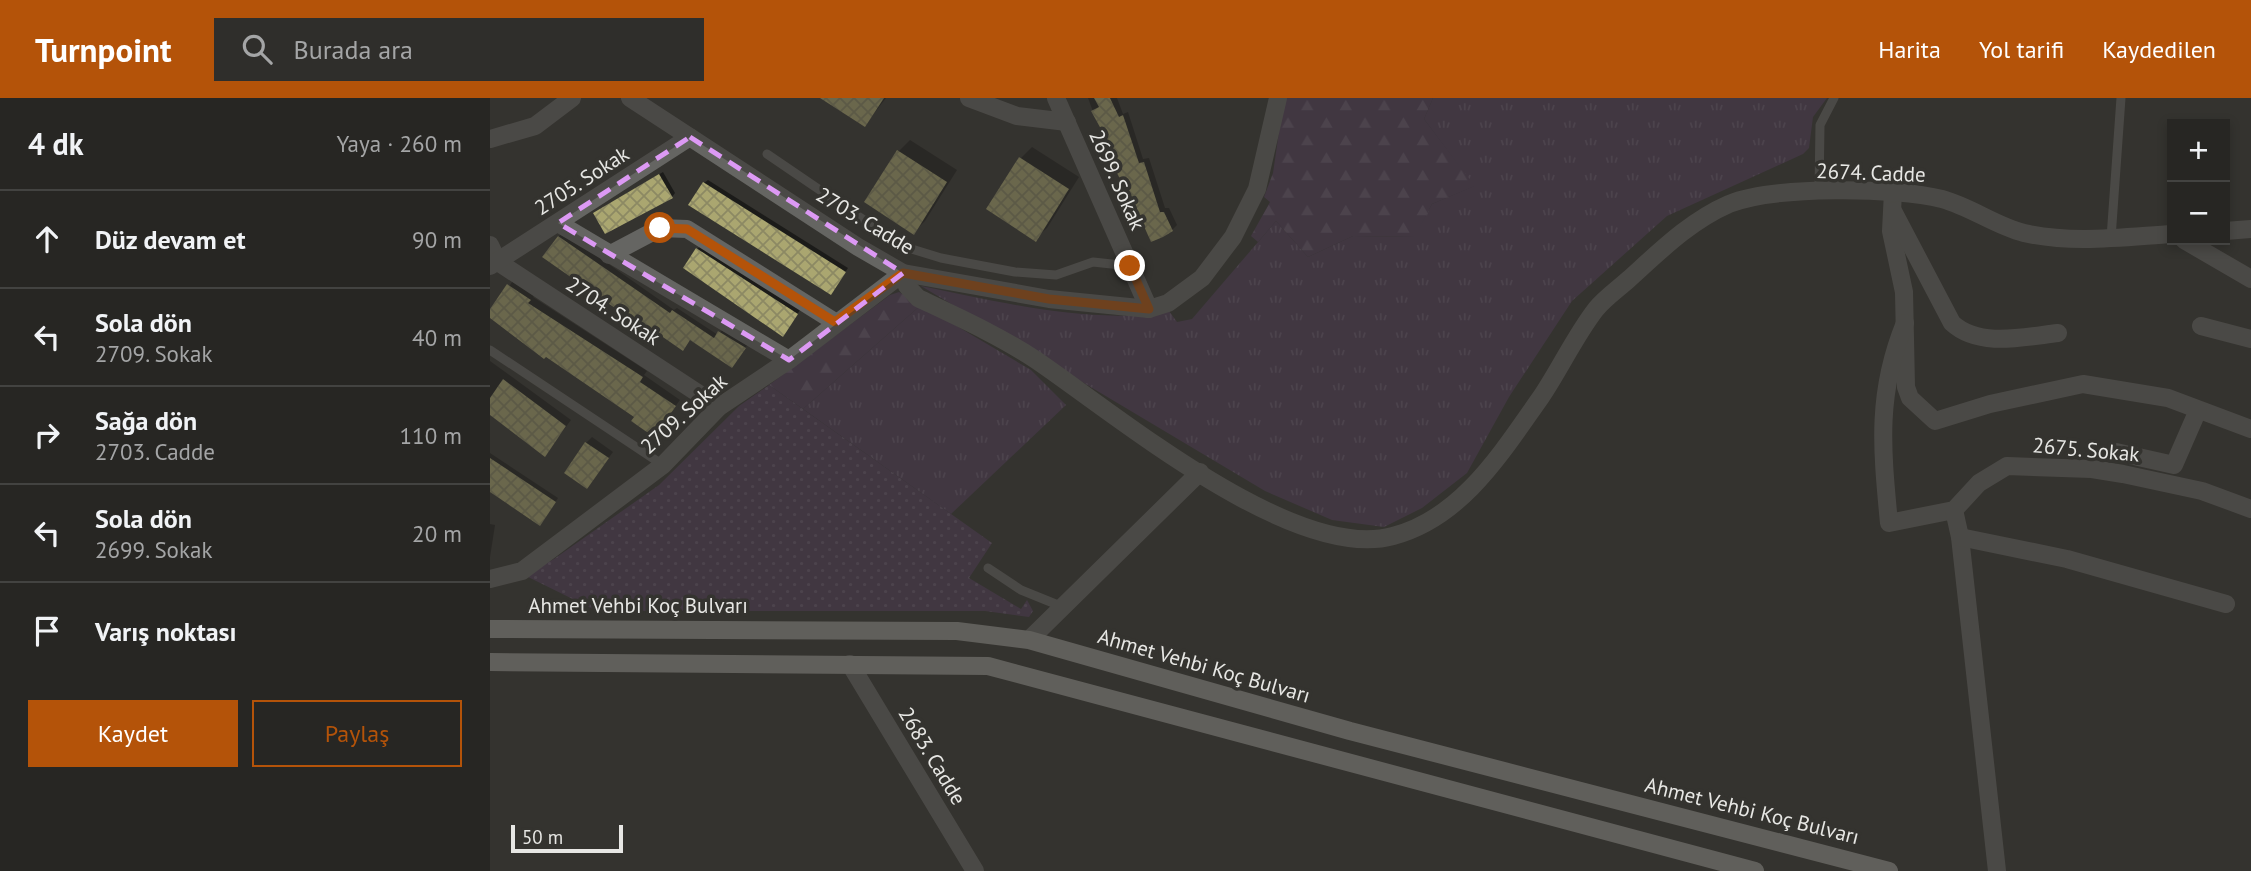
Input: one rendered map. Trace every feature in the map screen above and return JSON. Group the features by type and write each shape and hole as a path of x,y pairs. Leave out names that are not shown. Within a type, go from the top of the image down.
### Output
{"main road":[{"name":"Ahmet Vehbi Koç Bulvarı","path":"490,629 944,630 992,633 1029,640 1350,731 1889,871"},
{"path":"490,662 966,664 1013,671 1488,802 1755,871"}],"street":[{"path":"490,139 535,126 572,98"},
{"name":"2703. Cadde","path":"630,98 903,273 1049,299 1149,309"},
{"path":"968,98 1017,116 1067,122"},
{"name":"2699. Sokak","path":"1056,98 1149,309"},
{"path":"1149,309 1168,303 1202,278 1233,237 1257,190 1278,98"},
{"name":"2705. Sokak","path":"494,264 690,137"},
{"name":"2674. Cadde","path":"903,273 907,286 919,298 1035,359 1078,392 1263,512 1306,529 1361,541 1395,536 1441,514 1488,472 1549,385 1597,308 1686,228 1730,204 1759,196 1819,193 1954,203 2021,232 2110,238 2167,234"},
{"path":"1892,200 1891,231 1901,278 1905,323 1906,387 1910,398 1935,421 1990,404 2083,384 2168,398 2251,429"},
{"path":"1892,200 1952,323 1962,332 1986,338 2058,333"},
{"path":"558,223 789,360"},
{"path":"609,255 660,228 687,229 835,322"},
{"path":"2230,230 2251,229"},
{"path":"490,245 494,264"},
{"path":"2193,245 2251,279"},
{"name":"2704. Sokak","path":"494,264 719,407"},
{"name":"2709. Sokak","path":"490,579 522,571 663,465 719,407 789,360 835,322 903,273"},
{"path":"1905,323 1890,361 1884,411 1883,454 1889,523 1954,510 1960,537 1997,871"},
{"path":"2201,326 2251,339"},
{"path":"2116,452 2174,465 2199,410"},
{"name":"2675. Sokak","path":"1954,510 1979,483 2007,466 2092,469 2123,474 2202,491 2251,509"},
{"path":"1029,640 1200,472"},
{"path":"1960,537 2067,559 2226,604"},
{"name":"2683. Cadde","path":"850,664 975,871"}],"lane":[{"path":"1819,193 1820,125 1834,98"},
{"path":"2110,238 2121,98"},
{"path":"767,154 902,246 941,258 1014,272 1056,275 1093,262 1130,266"},
{"path":"490,350 663,465"},
{"path":"988,568 1021,590 1062,607"}],"highlighted area":[{"path":"690,137 903,273 789,360 558,223"}],"green space":[{"path":"1284,98 1433,98 1424,119 1475,186 1432,204 1415,237 1353,236 1308,257 1276,221 1258,242 1251,236 1270,202 1264,197 1273,173"},
{"path":"1433,98 1827,98 1813,117 1809,148 1803,154 1667,216 1572,301 1509,397 1467,473 1422,508 1384,527 1332,520 1265,491 921,286 1077,314 1140,315 1169,311 1177,322 1192,319 1276,221 1308,257 1353,236 1414,237 1432,204 1474,186 1424,119"},
{"path":"899,292 921,305 803,409 769,385 890,295"},
{"path":"921,305 1031,370 1066,405 951,514 803,409"},
{"path":"769,385 992,543 969,578 1021,609 1027,600 1033,611 1029,617 985,611 597,611 524,575 554,559 659,485 739,406"}],"building":[{"path":"820,98 884,98 865,127"},
{"path":"1094,98 1110,98 1119,117 1123,115 1139,163 1144,162 1160,212 1164,212 1173,231 1163,237 1151,242 1143,224 1139,226 1129,207 1135,204 1111,161 1116,156 1091,111 1099,107"},
{"path":"897,150 947,182 914,235 864,202"},
{"path":"1019,157 1069,189 1036,242 986,209"},
{"path":"659,174 673,198 605,234 593,213"},
{"path":"703,182 846,272 831,295 688,205"},
{"path":"558,236 670,313 672,310 714,338 718,331 746,348 732,368 690,340 683,351 647,326 645,329 542,257"},
{"path":"696,248 798,314 783,337 683,268"},
{"path":"507,284 531,300 528,303 643,377 640,382 676,406 654,437 631,421 634,417 546,357 544,359 490,318 490,309"},
{"path":"503,379 566,426 545,457 490,415 490,398"},
{"path":"585,442 609,458 587,489 564,473"},
{"path":"490,458 556,502 540,526 490,492"}],"route":[{"path":"660,228 687,229 835,322 903,273 1049,299 1149,309 1130,266"}]}
